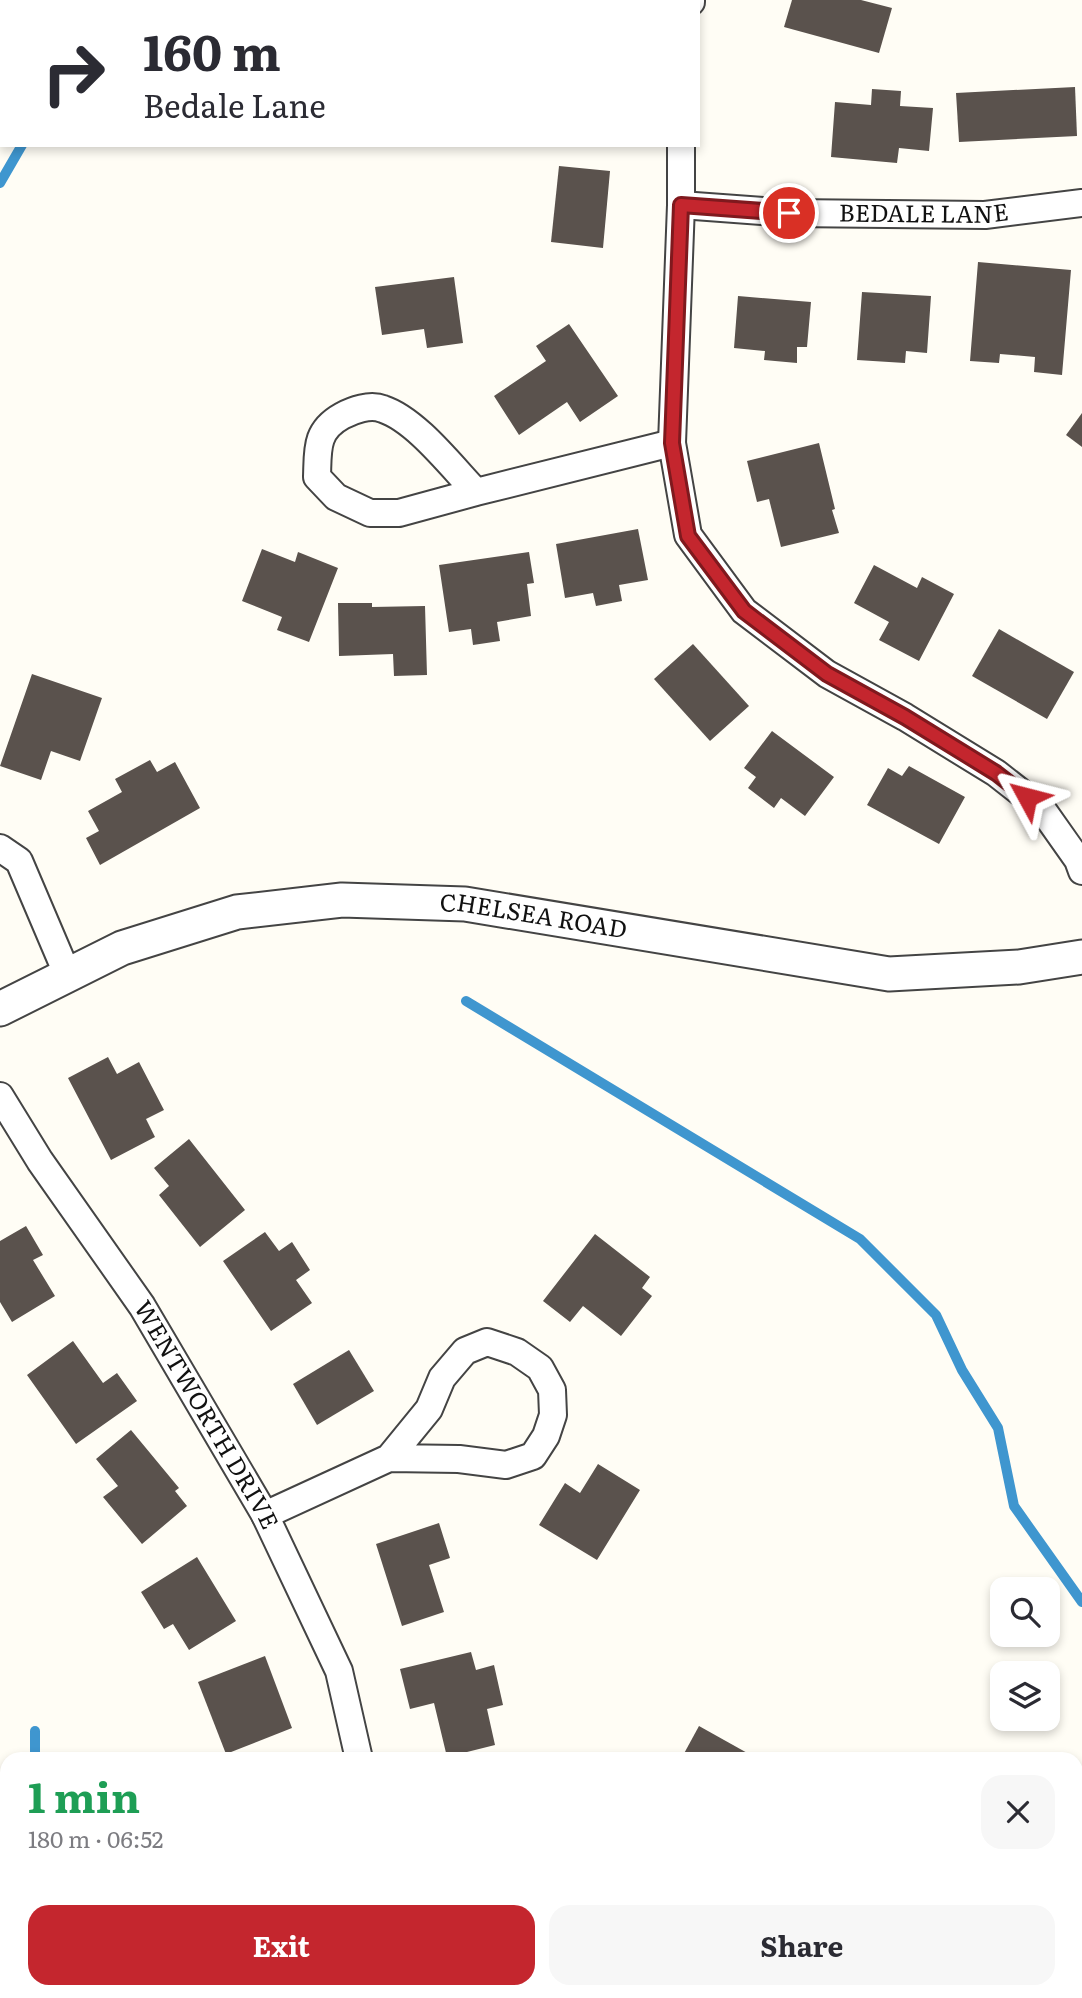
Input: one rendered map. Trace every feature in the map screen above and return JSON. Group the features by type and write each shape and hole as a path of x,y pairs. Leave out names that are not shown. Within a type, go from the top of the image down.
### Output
{"street":[{"path":"681,147 672,443 688,536 744,611 827,674 905,717 996,773 1042,809 1078,860 1082,871"},
{"name":"BEDALE LANE","path":"681,205 789,213 985,215 1082,203"},
{"path":"476,492 407,421 381,407 354,409 331,422 318,442 317,477 336,498 370,513 399,513 672,443"},
{"path":"0,848 19,861 68,976"},
{"name":"CHELSEA ROAD","path":"0,1009 122,948 237,912 342,900 465,904 889,974 1019,967 1082,957"},
{"name":"WENTWORTH DRIVE","path":"0,1096 40,1161 142,1306 265,1515 339,1671 357,1752"},
{"path":"265,1515 389,1458 458,1459 506,1465 533,1455 546,1436 552,1415 552,1390 540,1368 517,1352 487,1342 465,1351 442,1377 429,1409 389,1458"}],"building":[{"path":"792,0 861,0 892,8 879,53 784,27"},
{"path":"1075,87 1077,136 959,142 956,93"},
{"path":"872,89 901,91 900,106 933,108 929,151 899,148 897,163 831,157 835,102 871,105"},
{"path":"559,166 610,171 603,248 551,242"},
{"path":"978,262 1071,270 1062,375 1034,372 1035,357 1000,354 999,363 970,361"},
{"path":"454,277 463,343 427,348 424,329 382,335 375,287"},
{"path":"862,292 931,296 927,353 906,351 905,363 857,360"},
{"path":"738,296 811,302 807,347 797,347 797,363 764,360 765,351 734,348"},
{"path":"569,324 618,396 580,422 567,402 519,435 494,396 546,361 536,346"},
{"path":"1082,413 1082,447 1066,435"},
{"path":"819,443 839,533 781,547 769,499 757,502 747,461"},
{"path":"638,529 648,580 619,585 622,601 596,606 593,593 565,598 556,544"},
{"path":"262,549 295,562 298,552 338,568 309,642 277,630 282,617 242,601"},
{"path":"529,552 534,583 527,584 531,616 497,622 500,641 473,645 471,629 449,632 439,565"},
{"path":"874,565 917,588 922,577 954,594 919,661 879,640 889,622 854,603"},
{"path":"338,603 372,603 372,607 425,606 427,675 394,676 393,654 339,656"},
{"path":"999,629 1074,672 1047,719 972,676"},
{"path":"693,644 749,706 710,741 654,679"},
{"path":"32,674 102,698 80,761 51,751 41,780 0,766"},
{"path":"772,731 834,777 805,816 781,798 774,808 748,788 756,777 744,768"},
{"path":"150,760 157,772 175,762 200,808 100,865 86,838 99,831 88,811 122,792 115,779"},
{"path":"909,766 965,797 939,844 867,805 888,768 902,776"},
{"path":"108,1057 117,1074 139,1062 164,1110 146,1119 155,1137 111,1160 68,1078"},
{"path":"189,1139 245,1210 200,1247 159,1195 169,1186 154,1168"},
{"path":"26,1226 43,1255 33,1260 55,1296 12,1322 0,1302 0,1241"},
{"path":"265,1232 279,1251 292,1242 310,1270 296,1280 312,1303 271,1331 223,1261"},
{"path":"595,1234 650,1277 642,1288 652,1296 621,1336 583,1306 570,1322 543,1301"},
{"path":"73,1341 103,1383 117,1373 137,1401 76,1444 27,1375"},
{"path":"349,1350 374,1391 317,1425 293,1384"},
{"path":"131,1430 179,1488 175,1491 187,1506 142,1544 103,1497 118,1486 96,1459"},
{"path":"598,1464 640,1490 597,1560 539,1525 565,1483 580,1493"},
{"path":"439,1523 450,1558 429,1565 444,1612 402,1626 376,1544"},
{"path":"197,1557 236,1621 189,1650 173,1624 164,1629 141,1592"},
{"path":"471,1652 476,1670 494,1665 503,1705 487,1709 495,1745 467,1752 446,1752 434,1703 410,1709 400,1669"},
{"path":"265,1656 292,1728 225,1752 198,1682"},
{"path":"699,1726 745,1752 685,1752"}],"waterway":[{"path":"0,183 21,147"},
{"path":"466,1001 860,1239 936,1315 962,1370 998,1428 1014,1506 1082,1602"},
{"path":"35,1731 35,1752"}],"route":[{"path":"789,213 681,205 672,443 688,536 744,611 827,674 905,717 996,773 1027,797"}]}
